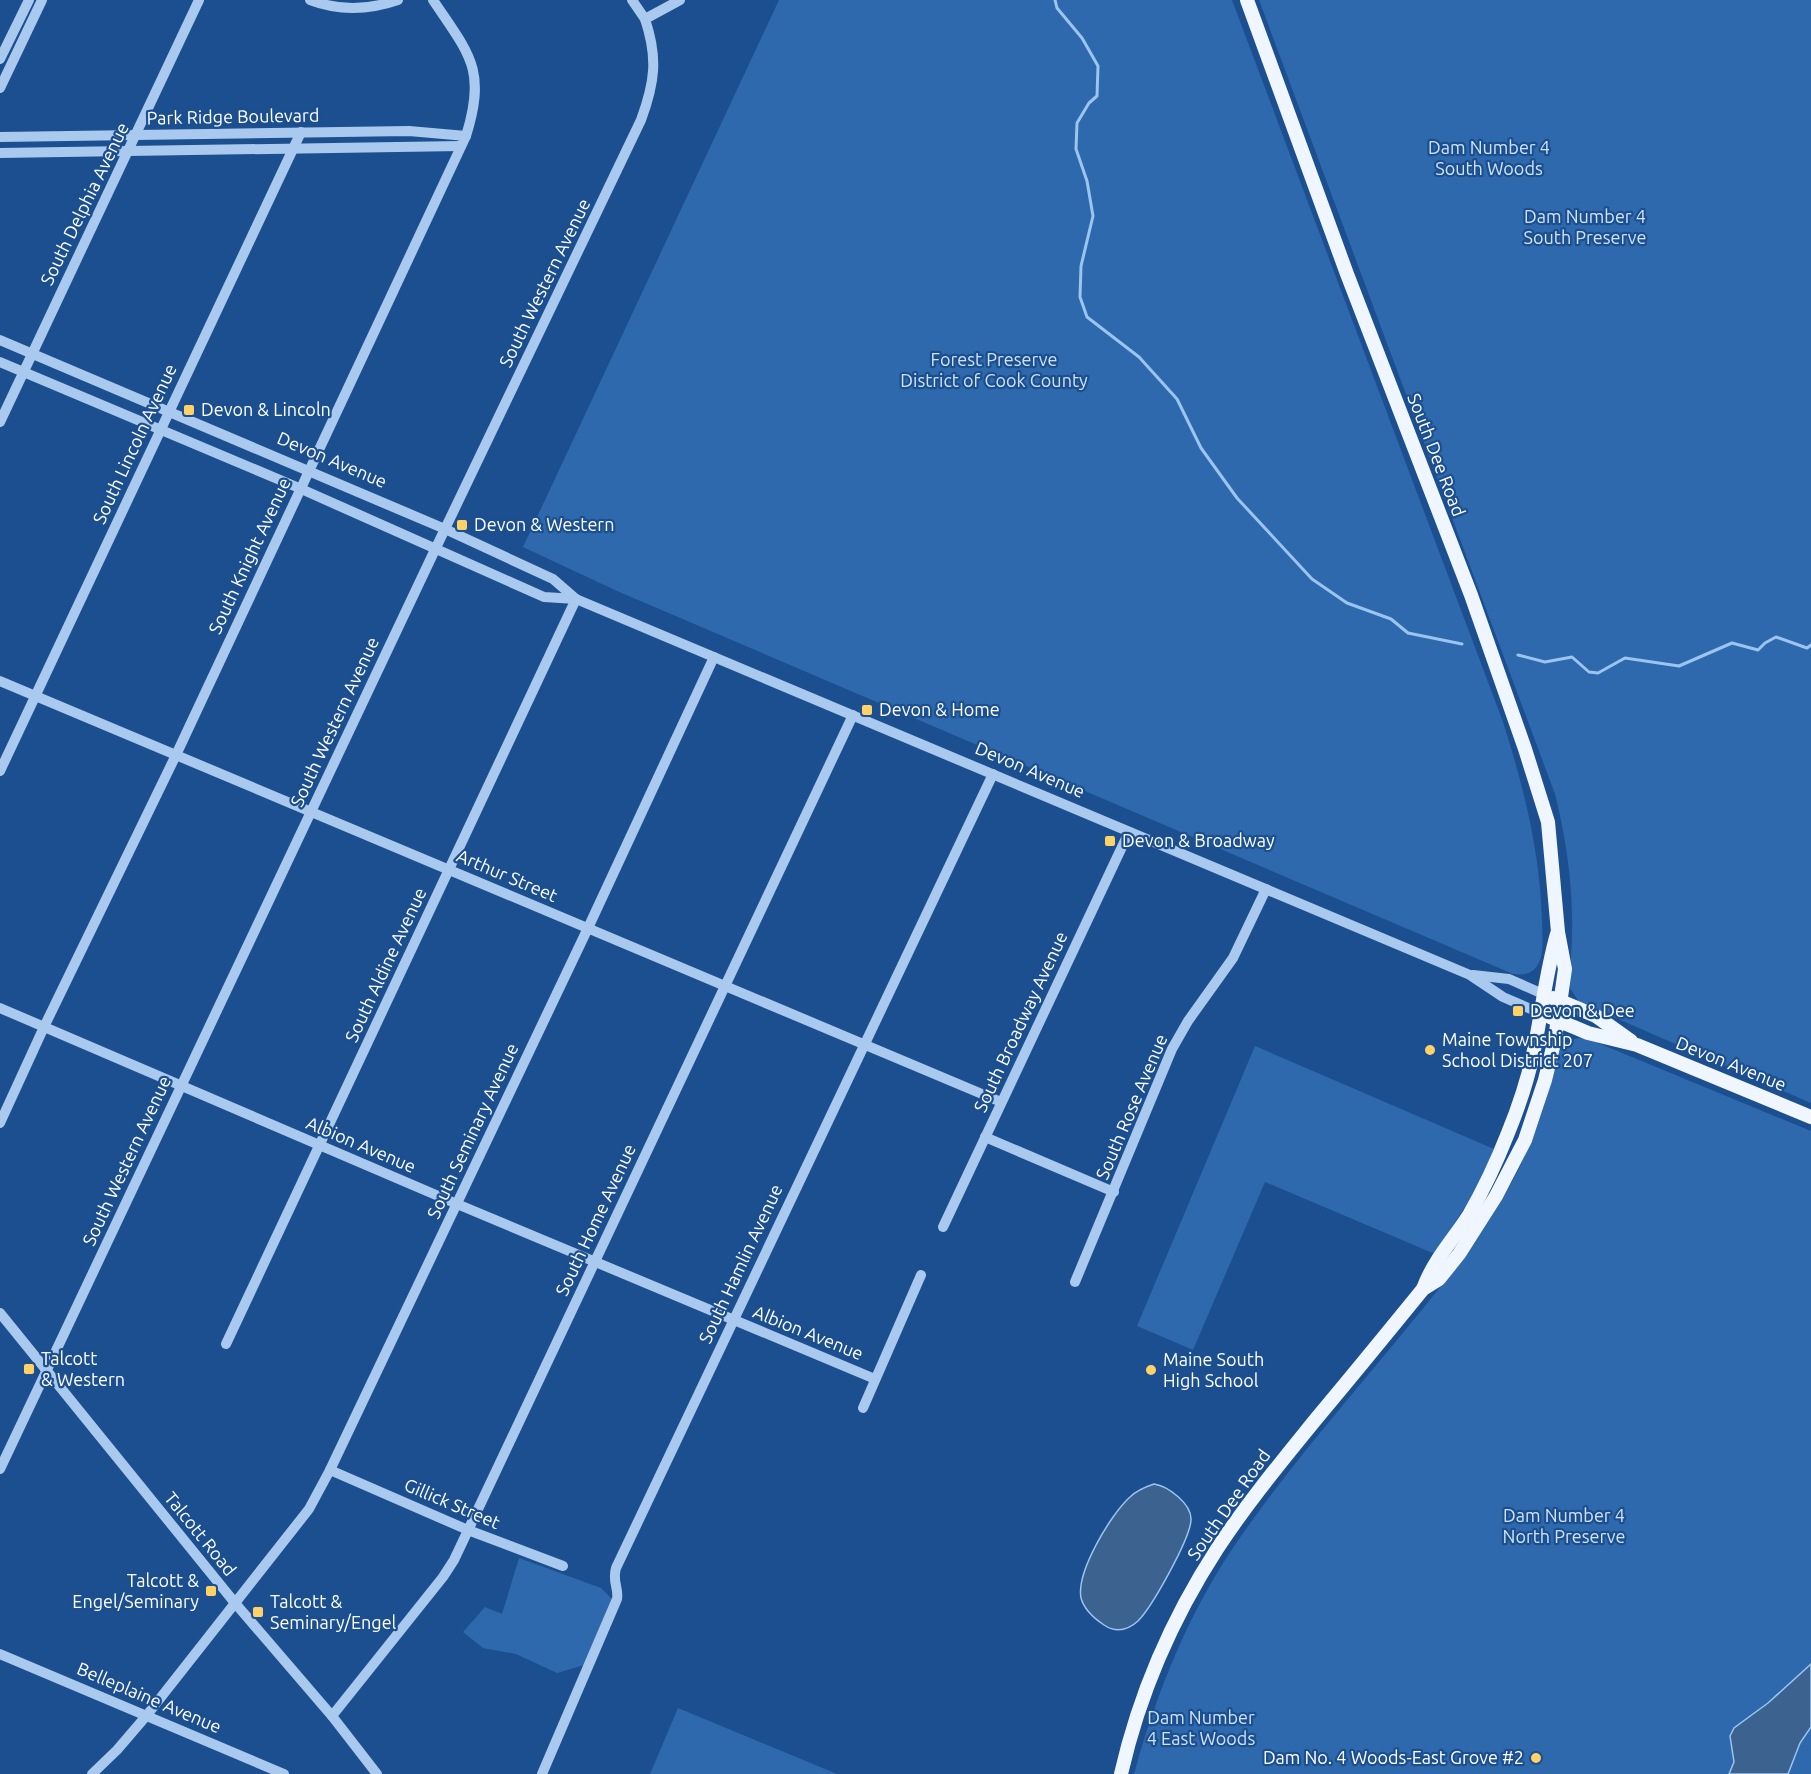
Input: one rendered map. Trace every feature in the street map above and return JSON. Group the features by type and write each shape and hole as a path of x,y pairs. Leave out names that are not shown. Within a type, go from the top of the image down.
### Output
{"main road":[{"name":"South Dee Road","path":"1121,1774 1148,1685 1187,1601 1216,1551 1270,1476 1423,1289 1439,1279 1459,1254 1509,1173 1536,1112 1554,1048 1565,969 1558,932 1548,822 1525,749 1247,0"},
{"name":"South Dee Road","path":"1423,1289 1430,1270 1469,1214 1508,1134 1525,1087 1549,962 1558,932"},
{"name":"Devon Avenue","path":"1543,994 1596,1016 1637,1045"},
{"name":"Devon Avenue","path":"1540,1013 1588,1033 1637,1045 1811,1117"}],"street":[{"path":"0,59 29,0"},
{"path":"0,88 42,0"},
{"name":"South Delphia Avenue","path":"0,422 199,0"},
{"path":"310,0 349,9 377,7 398,0"},
{"name":"South Knight Avenue","path":"0,1123 176,755 299,488 464,141 475,104 474,74 469,56 434,0"},
{"name":"South Western Avenue","path":"0,1469 641,120 655,67 654,52 645,19 632,0"},
{"path":"645,19 680,0"},
{"name":"Park Ridge Boulevard","path":"0,137 428,131 464,141"},
{"name":"South Lincoln Avenue","path":"0,771 301,132"},
{"name":"Park Ridge Boulevard","path":"0,153 294,149 464,141"},
{"name":"Devon Avenue","path":"0,340 170,410 445,529 553,579 576,599 1470,975 1503,997 1540,1013"},
{"name":"Devon Avenue","path":"0,362 299,488 544,597 576,599"},
{"name":"South Aldine Avenue","path":"226,1344 576,599"},
{"name":"South Seminary Avenue","path":"92,1774 117,1750 147,1715 309,1509 330,1470 457,1204 714,657"},
{"name":"Arthur Street","path":"0,681 1001,1102"},
{"name":"South Home Avenue","path":"332,1716 449,1569 853,716"},
{"name":"South Hamlin Avenue","path":"542,1774 617,1599 618,1592 614,1586 616,1568 993,774"},
{"name":"South Broadway Avenue","path":"943,1227 1130,832"},
{"name":"South Rose Avenue","path":"1075,1282 1172,1049 1188,1021 1233,958 1266,889"},
{"name":"Devon Avenue","path":"1470,975 1509,980 1543,994"},
{"name":"Albion Avenue","path":"0,1008 457,1204 875,1379"},
{"path":"985,1137 1114,1192"},
{"path":"862,1408 921,1275"},
{"name":"Talcott Road","path":"0,1314 235,1603 332,1716 377,1774"},
{"name":"Gillick Street","path":"330,1470 468,1530 563,1566"},
{"name":"Belleplaine Avenue","path":"0,1654 284,1774"}],"green space":[{"name":"Forest Preserve District of Cook County","path":"779,0 1232,0 1511,747 1530,820 1541,895 1542,950 1540,961 1532,971 1513,974 617,591 523,547"},
{"name":"Dam Number 4 South Woods","path":"1259,0 1811,0 1811,1103 1579,1002 1570,988 1572,923 1570,884 1565,839 1555,794"},
{"name":"Dam Number 4 East Woods","path":"1586,1038 1811,1131 1811,1774 1134,1774 1153,1712 1176,1652 1221,1566 1280,1484 1439,1289 1478,1236 1513,1180 1528,1149 1544,1107 1561,1048 1569,1041"},
{"path":"1255,1046 1494,1149 1475,1191 1435,1254 1265,1182 1193,1350 1137,1326"},
{"path":"519,1558 601,1588 612,1599 584,1665 557,1673 516,1654 483,1648 463,1632 485,1607 502,1614"},
{"path":"678,1708 837,1774 650,1774"}],"shaded area":[{"path":"1154,1484 1172,1492 1188,1508 1191,1520 1189,1529 1169,1572 1138,1621 1130,1627 1113,1629 1097,1620 1082,1602 1081,1587 1084,1574 1096,1544 1122,1505 1135,1492"},
{"path":"1811,1664 1811,1727 1800,1743 1788,1774 1729,1774 1734,1762 1730,1736 1734,1728 1768,1703"}],"waterway":[{"path":"1055,0 1057,8 1082,38 1098,66 1097,96 1089,103 1077,123 1076,149 1087,181 1093,216 1081,266 1080,297 1087,317 1139,357 1177,399 1201,448 1237,498 1312,579 1347,603 1391,619 1408,633 1462,644"},
{"path":"1518,655 1545,662 1572,657 1589,672 1598,673 1625,658 1679,666 1732,643 1758,650 1776,637 1807,648 1811,645"}],"place":[{"name":"Devon & Lincoln","path":"189,410"},
{"name":"Devon & Western","path":"462,525"},
{"name":"Devon & Home","path":"867,710"},
{"name":"Devon & Broadway","path":"1110,841"},
{"name":"Devon & Dee","path":"1518,1011"},
{"name":"Maine Township School District 207","path":"1430,1050"},
{"name":"Talcott & Western","path":"29,1369"},
{"name":"Maine South High School","path":"1151,1370"},
{"name":"Talcott & Engel/Seminary","path":"211,1591"},
{"name":"Talcott & Seminary/Engel","path":"258,1612"},
{"name":"Dam No. 4 Woods-East Grove #2","path":"1536,1758"}],"park label":[{"name":"Dam Number 4 South Preserve","path":"1585,227"},
{"name":"Dam Number 4 North Preserve","path":"1564,1526"}]}
